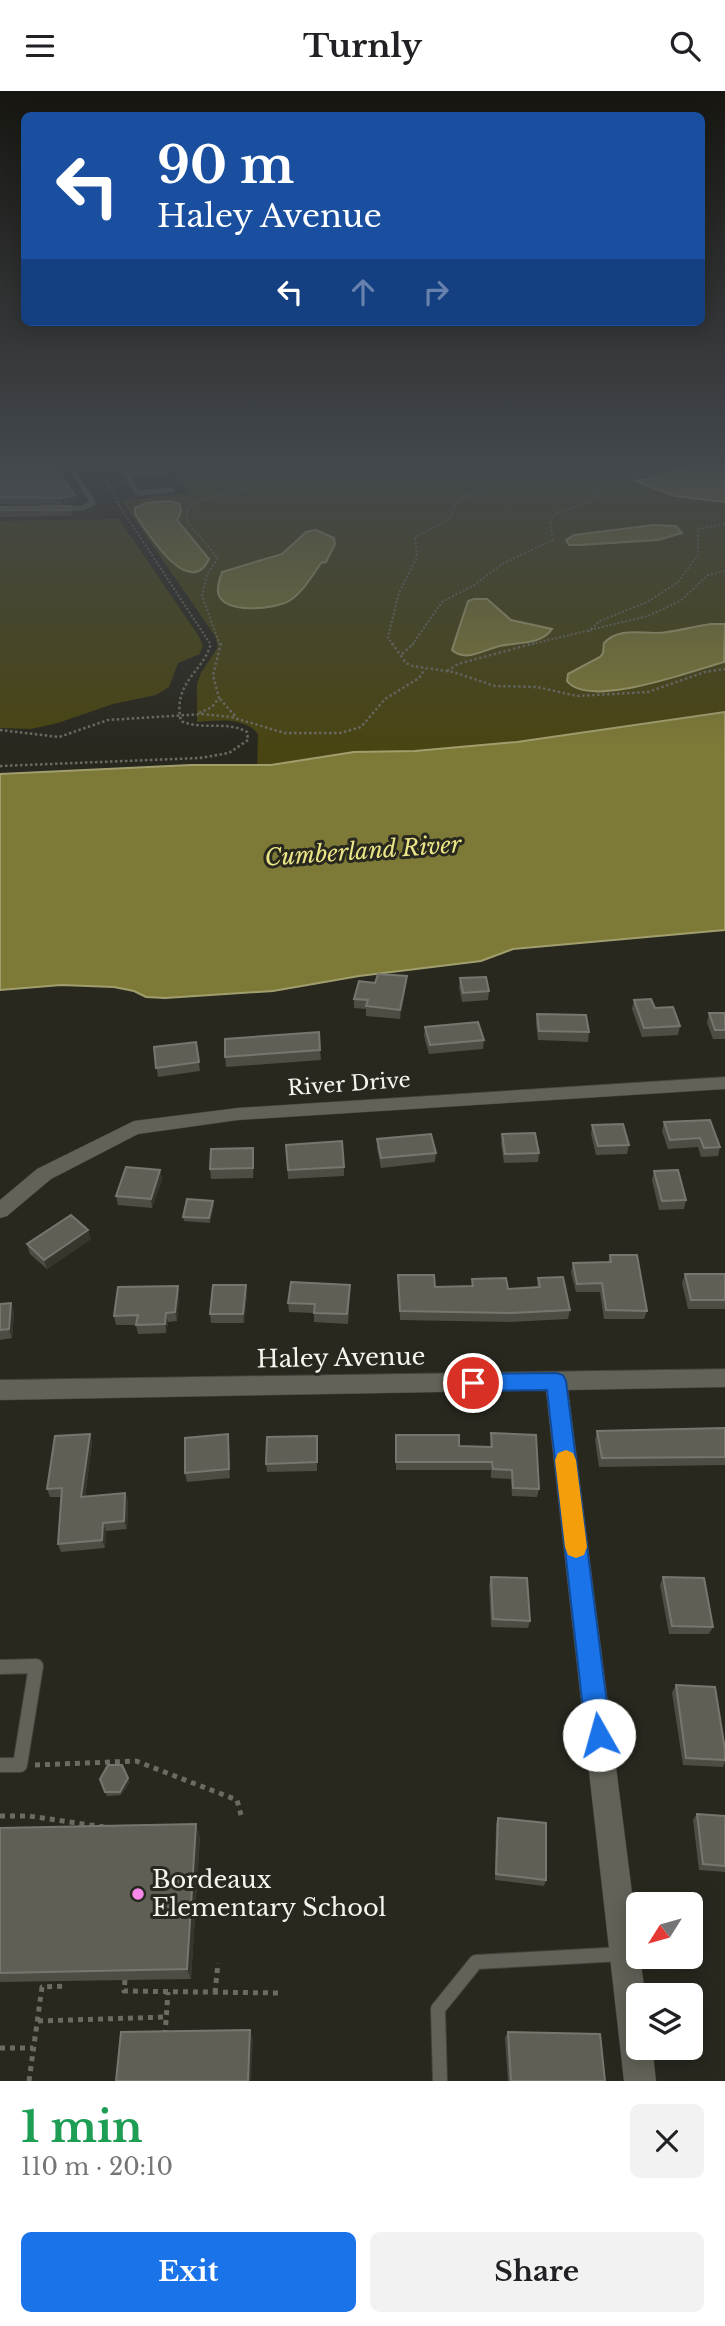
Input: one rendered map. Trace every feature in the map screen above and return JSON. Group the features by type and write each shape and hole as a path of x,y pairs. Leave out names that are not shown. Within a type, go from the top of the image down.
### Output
{"street":[{"name":"River Drive","path":"0,1211 44,1174 134,1128 238,1114 725,1083"},
{"name":"Haley Avenue","path":"0,1390 725,1378"},
{"path":"556,1381 640,2081"}],"lane":[{"path":"0,1667 36,1666 20,1765 0,1765"},
{"path":"440,2081 438,2009 475,1962 625,1954"}],"path":[{"path":"0,766 200,758 229,753 248,740 248,734 241,728 227,725 189,726 181,721 179,716 182,695 196,666 209,653 211,643 156,560"},
{"path":"217,560 206,576 202,599 204,613 221,642 213,675 219,698 225,708 241,719"},
{"path":"415,560 399,593 388,631 389,640 408,665 447,671 495,686 537,687 594,697 648,692 705,672 725,669"},
{"path":"402,655 418,640 442,602 474,585 511,560"},
{"path":"588,632 603,620 643,604 669,588 694,560"},
{"path":"447,671 458,664 498,652 588,632 662,611 687,596 708,575 725,571"},
{"path":"0,730 53,737 108,720 190,715 241,719 285,733 356,730 385,699 419,677 425,669"},
{"path":"190,715 212,707 219,698"},
{"path":"20,1765 136,1761 237,1800 241,1815"},
{"path":"0,1816 29,1816 117,1829"},
{"path":"215,1993 218,1963"},
{"path":"125,1980 124,1991 278,1993"},
{"path":"29,2081 42,1987 67,1986"},
{"path":"165,2040 168,1992"},
{"path":"37,2021 166,2017"},
{"path":"0,2047 33,2048"}],"shaded area":[{"path":"0,560 147,560 198,635 203,645 200,654 178,663 169,687 156,695 113,704 58,723 31,729 0,728"},
{"path":"163,560 725,560 725,722 257,777 258,734 252,728 229,721 197,722 197,684 218,647 215,636"}],"water":[{"path":"170,560 208,560 201,570 191,572"},
{"path":"262,560 327,560 321,563 294,598 282,604 262,608 239,607 222,600 218,591 222,572"},
{"path":"487,599 511,620 552,629 542,638 529,642 500,646 476,654 457,654 452,650 468,601"},
{"path":"725,624 724,662 618,690 579,689 567,681 568,674 600,657 604,643 618,634 659,633"},
{"name":"Cumberland River","path":"725,712 725,930 513,949 481,961 359,976 273,991 165,998 146,997 134,991 114,987 61,985 0,990 0,774 191,765 271,765 354,752 415,751 517,742"}],"building":[{"path":"378,974 407,976 400,1010 366,1006 368,1000 354,999 359,981 375,983"},
{"path":"486,977 489,991 463,993 460,978"},
{"path":"651,999 655,1008 673,1007 680,1026 644,1028 634,1000"},
{"path":"709,1013 725,1013 725,1030 715,1030"},
{"path":"537,1014 586,1015 589,1032 539,1031"},
{"path":"478,1022 484,1040 430,1045 425,1027"},
{"path":"319,1032 320,1050 225,1057 225,1039"},
{"path":"196,1042 199,1062 156,1068 154,1047"},
{"path":"710,1120 720,1147 704,1148 700,1138 670,1140 664,1122"},
{"path":"623,1124 629,1145 598,1146 592,1125"},
{"path":"535,1133 539,1153 505,1154 502,1134"},
{"path":"431,1134 436,1153 381,1158 377,1139"},
{"path":"342,1141 344,1167 288,1170 286,1145"},
{"path":"253,1148 253,1168 210,1169 211,1149"},
{"path":"126,1167 160,1170 151,1199 116,1196"},
{"path":"678,1170 686,1200 662,1201 654,1171"},
{"path":"187,1199 213,1201 209,1218 183,1217"},
{"path":"71,1215 88,1230 44,1260 27,1244"},
{"path":"610,1255 637,1255 647,1311 606,1310 602,1283 577,1284 573,1263 611,1262"},
{"path":"685,1274 725,1274 725,1300 691,1300"},
{"path":"398,1275 434,1275 435,1287 473,1286 472,1279 506,1278 508,1289 540,1287 538,1278 563,1277 570,1310 511,1313 400,1311"},
{"path":"291,1282 350,1285 347,1314 314,1313 315,1304 288,1303"},
{"path":"213,1285 246,1285 243,1314 210,1314"},
{"path":"178,1286 175,1312 166,1313 165,1324 136,1325 138,1315 114,1316 118,1287"},
{"path":"11,1303 9,1329 0,1330 0,1304"},
{"path":"725,1428 725,1457 602,1458 597,1431"},
{"path":"491,1433 536,1435 539,1489 513,1488 512,1470 493,1469 492,1462 396,1462 396,1435 459,1435 459,1446 492,1447"},
{"path":"90,1434 81,1497 125,1493 124,1521 103,1523 102,1540 58,1544 62,1488 47,1489 55,1436"},
{"path":"228,1434 229,1469 185,1473 185,1438"},
{"path":"317,1436 317,1462 266,1464 267,1437"},
{"path":"491,1577 527,1578 530,1621 493,1619"},
{"path":"663,1577 704,1578 713,1627 672,1626"},
{"path":"676,1685 715,1687 725,1760 686,1758"},
{"path":"108,1765 122,1765 128,1778 120,1792 105,1792 100,1779"},
{"path":"697,1814 725,1816 725,1866 703,1864"},
{"path":"498,1818 546,1823 546,1880 496,1874"},
{"path":"196,1824 187,1969 0,1973 0,1828"},
{"path":"250,2030 248,2081 116,2081 121,2032"},
{"path":"508,2032 600,2034 605,2081 511,2081"}],"slow traffic":[{"path":"566,1460 576,1547"}],"place":[{"name":"Bordeaux Elementary School","path":"138,1894"}],"route":[{"path":"473,1383 556,1381 599,1735"}]}
